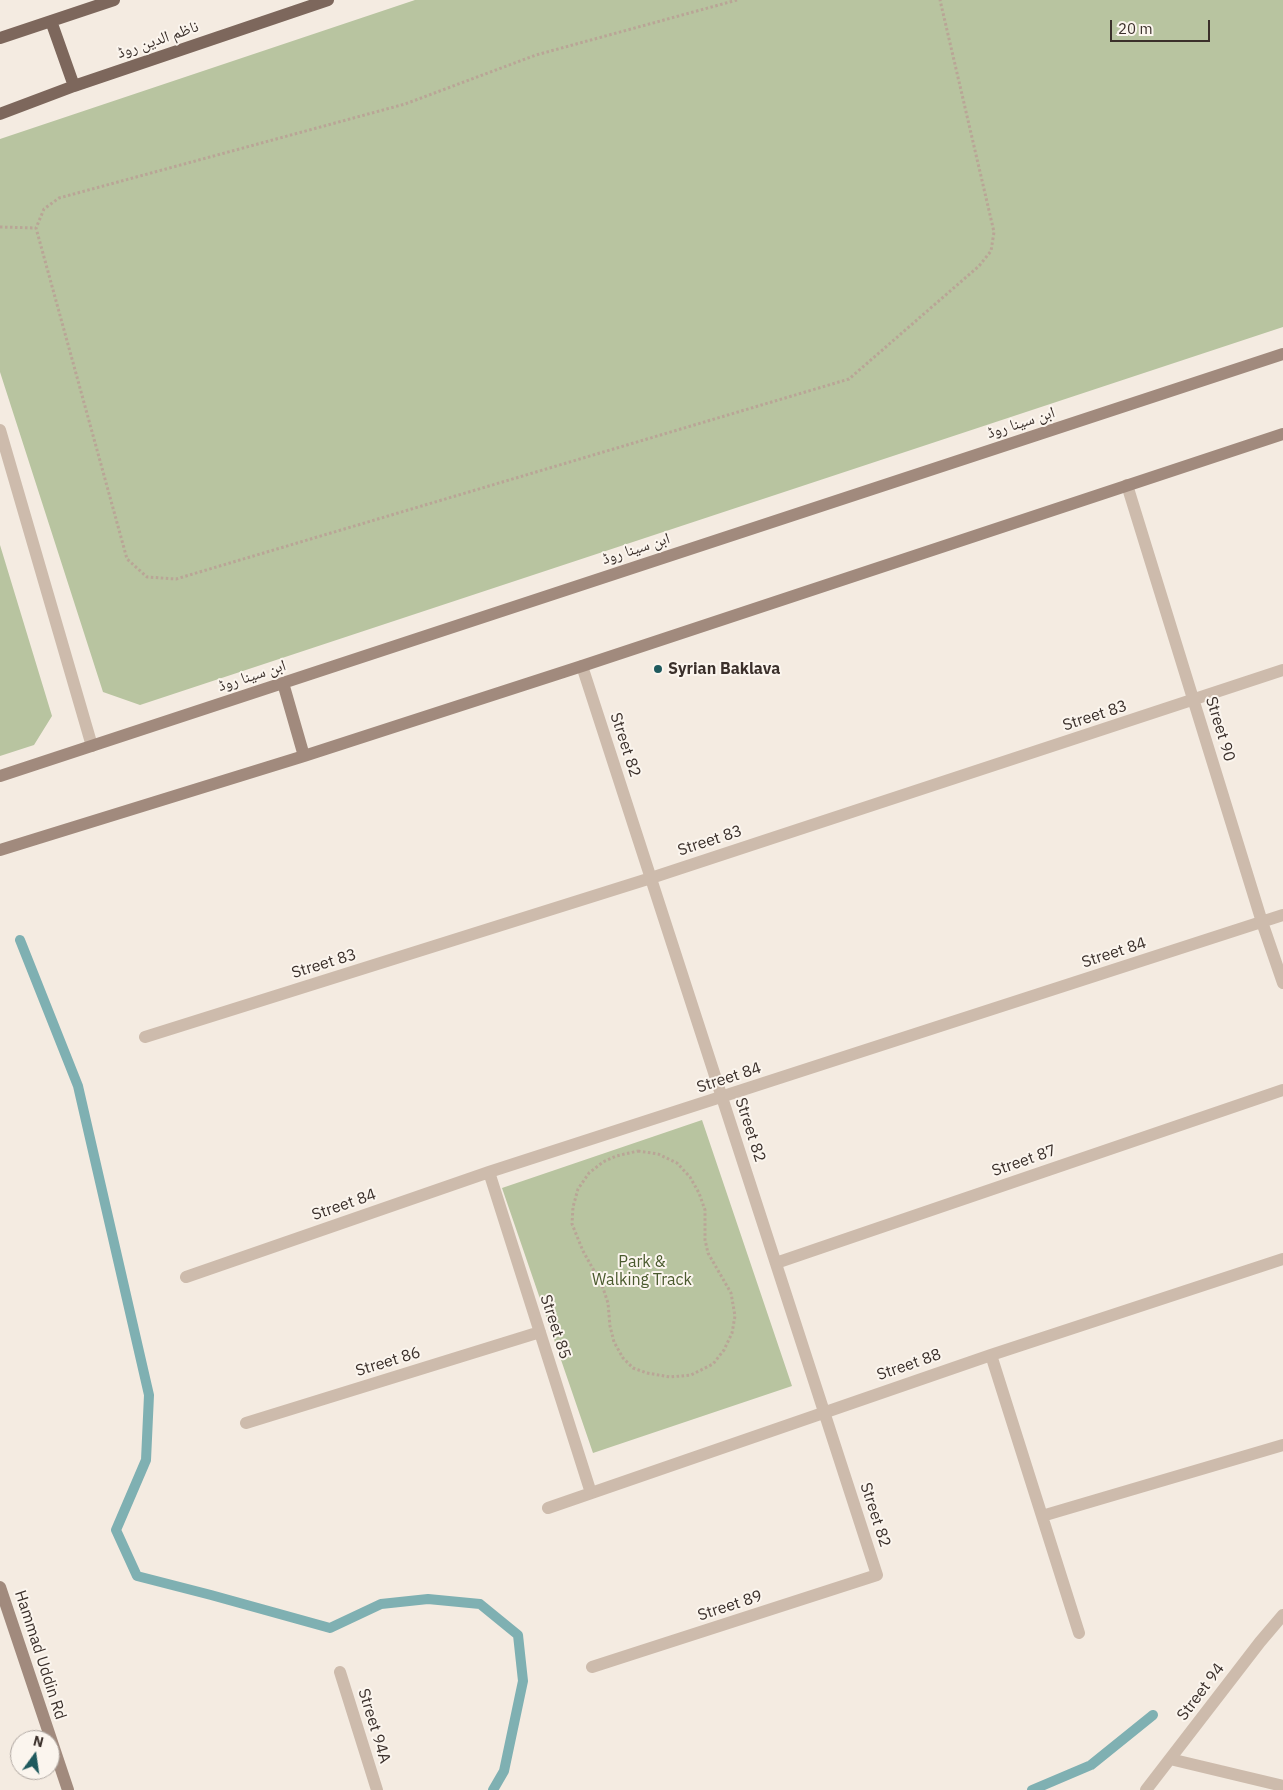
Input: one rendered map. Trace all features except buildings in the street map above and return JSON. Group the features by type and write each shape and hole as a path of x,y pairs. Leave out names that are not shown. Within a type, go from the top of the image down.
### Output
{"main road":[{"path":"0,38 114,0"},
{"name":"ناظم الدین روڈ","path":"0,114 74,86 328,0"},
{"path":"51,21 74,86"},
{"name":"ابن سینا روڈ","path":"0,776 1283,354"},
{"path":"0,850 304,756 582,666 1283,434"},
{"path":"284,683 304,756"},
{"name":"Hammad Uddin Rd","path":"0,1587 68,1790"}],"street":[{"path":"0,430 92,746"},
{"name":"Street 90","path":"1127,485 1262,922 1283,983"},
{"name":"Street 82","path":"582,666 877,1575"},
{"name":"Street 83","path":"145,1037 651,878 1283,670"},
{"name":"Street 84","path":"186,1277 489,1172 1283,915"},
{"name":"Street 87","path":"776,1263 1283,1090"},
{"name":"Street 85","path":"489,1172 590,1492"},
{"name":"Street 88","path":"548,1508 824,1411 1283,1259"},
{"name":"Street 86","path":"246,1423 540,1332"},
{"path":"991,1355 1079,1633"},
{"path":"1042,1516 1283,1445"},
{"name":"Street 89","path":"592,1667 877,1575"},
{"name":"Street 94","path":"1146,1790 1283,1615"},
{"name":"Street 94A","path":"340,1672 377,1790"},
{"path":"1170,1759 1283,1786"}],"path":[{"path":"737,0 536,55 405,104 59,198 44,209 36,228 127,559 147,577 176,579 848,379 979,266 991,251 994,232 940,0"},
{"path":"0,227 36,228"},
{"path":"638,1152 658,1154 677,1163 690,1177 699,1193 705,1210 705,1240 708,1253 731,1294 735,1316 732,1333 724,1350 713,1364 691,1375 670,1378 647,1374 633,1368 623,1358 614,1342 610,1326 608,1303 602,1285 576,1238 572,1224 573,1208 578,1189 589,1173 603,1162 616,1156 638,1152"}],"green space":[{"path":"415,0 1283,0 1283,327 140,705 103,692 0,372 0,139"},
{"path":"0,545 52,716 34,745 0,756"},
{"name":"Park & Walking Track","path":"702,1120 792,1386 593,1453 502,1188"}],"waterway":[{"path":"20,940 78,1086 149,1395 146,1460 116,1530 137,1576 330,1628 381,1604 428,1599 480,1604 518,1635 523,1681 504,1771 493,1790"},
{"path":"1032,1790 1091,1765 1153,1715"}],"place":[{"name":"Syrian Baklava","path":"658,669"}]}
